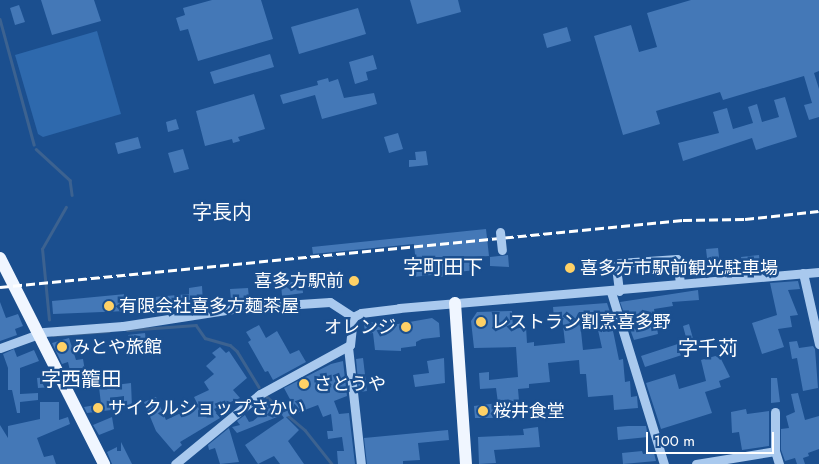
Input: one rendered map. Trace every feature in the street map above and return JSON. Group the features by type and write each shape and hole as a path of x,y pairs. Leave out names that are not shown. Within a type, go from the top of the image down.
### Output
{"main road":[{"path":"0,258 104,464"},
{"path":"455,302 466,464"}],"street":[{"path":"500,232 502,250"},
{"path":"664,464 615,291 616,266 619,263 675,258 678,262 680,284"},
{"path":"0,348 38,335 239,308 330,302 350,314 455,302 615,291 819,272"},
{"path":"803,273 819,344"},
{"path":"175,464 260,394 349,346 354,337 350,314"},
{"path":"349,346 362,464"},
{"path":"775,412 775,451 779,464"},
{"path":"696,464 775,451"}],"shaded area":[{"path":"97,31 121,114 43,137 38,134 15,55"}],"building":[{"path":"41,0 94,0 101,21 52,35"},
{"path":"212,0 261,0 273,39 198,61 188,29 180,31 176,18 185,15 183,8"},
{"path":"410,0 458,0 461,12 417,24"},
{"path":"691,0 819,0 819,71 814,73 819,89 819,117 809,120 804,105 812,103 804,76 723,100 720,92 656,111 660,124 623,135 594,36 631,25 639,52 657,47 647,13"},
{"path":"19,5 25,22 15,25 10,8"},
{"path":"358,8 366,34 299,54 291,27"},
{"path":"567,27 571,41 547,48 543,34"},
{"path":"270,54 274,67 214,84 210,72"},
{"path":"373,55 377,69 366,72 368,80 355,84 349,62"},
{"path":"328,78 329,82 338,79 344,98 374,93 377,104 322,119 315,95 283,104 280,95 318,85 317,81"},
{"path":"254,94 265,129 238,137 240,141 233,143 232,139 205,146 196,111"},
{"path":"785,97 797,137 756,150 752,138 683,161 678,143 719,133 713,112 727,108 733,129 753,123 748,107 757,104 762,122 779,117 774,100"},
{"path":"176,119 179,129 168,132 166,122"},
{"path":"398,133 403,149 389,153 384,137"},
{"path":"138,137 141,148 118,154 115,143"},
{"path":"183,149 189,169 174,173 168,153"},
{"path":"426,151 428,165 409,167 409,160 416,160 415,152"},
{"path":"486,229 489,256 474,257 476,270 448,273 448,276 440,277 440,274 413,277 412,266 416,265 414,244 313,254 312,247"},
{"path":"718,248 721,274 709,275 706,249"},
{"path":"508,255 509,267 490,266 490,257"},
{"path":"759,255 760,265 742,267 741,257"},
{"path":"302,281 303,293 282,296 281,283"},
{"path":"798,281 800,289 788,290 798,315 790,316 792,327 778,329 784,347 762,354 752,323 777,315 770,283"},
{"path":"202,286 203,303 156,310 155,297 189,294 189,288"},
{"path":"248,288 249,298 231,300 230,289"},
{"path":"698,290 699,300 672,302 673,306 654,309 658,334 634,340 620,302"},
{"path":"126,294 127,311 53,314 52,301"},
{"path":"0,302 6,318 18,314 23,326 15,329 17,335 0,341"},
{"path":"607,303 613,321 611,321 619,360 623,359 625,382 630,381 631,397 637,396 638,408 614,410 613,395 588,397 586,374 580,374 579,360 548,363 550,382 529,384 529,388 518,389 520,412 509,413 509,418 475,418 474,406 498,403 496,388 480,389 479,373 489,372 489,380 518,377 516,347 474,348 471,321 477,312 512,311 513,329 526,327 527,343 534,342 534,346 565,343 562,316 554,318 553,307","holes":["579,312 594,312 602,348 583,350"]},
{"path":"432,318 439,323 440,337 422,339 416,342 416,346 401,348 401,351 375,350 373,333 365,334 364,323 380,322 381,327"},
{"path":"689,324 695,346 684,349 685,354 645,367 641,356 687,341 683,326"},
{"path":"259,325 266,338 277,331 290,354 299,350 306,362 273,380 268,371 265,372 248,342 251,340 246,332"},
{"path":"145,333 148,353 131,356 128,335"},
{"path":"69,338 76,360 83,359 85,371 90,369 92,378 73,384 68,362 62,364 52,343"},
{"path":"797,341 799,348 813,346 815,349 818,388 803,391 797,358 792,359 789,342"},
{"path":"220,347 226,353 229,351 247,378 233,390 240,398 214,409 220,418 180,442 182,445 174,452 156,431 144,402 156,397 166,420 198,405 194,397 209,390 204,382 214,374 206,366 216,357 212,353"},
{"path":"14,349 17,357 34,350 39,361 20,368 20,394 38,393 38,400 20,402 20,413 17,413 12,390 8,390 8,368 3,354"},
{"path":"719,355 730,377 719,381 721,387 705,392 712,413 661,429 646,383 675,374 679,389 706,381 701,360"},
{"path":"363,358 367,391 359,392 356,359"},
{"path":"444,358 445,383 415,387 413,375 429,373 427,361"},
{"path":"343,361 347,396 334,401 339,414 349,413 355,464 338,464 337,451 344,451 342,437 328,439 327,431 333,431 331,414 323,417 318,405 286,417 299,430 288,441 304,464 280,464 274,456 258,464 245,445 284,418 282,415 237,433 232,427 240,425 237,421 245,415 249,422 253,421 265,411 260,409 267,401 278,410 292,403 284,388 331,364"},
{"path":"51,377 54,387 38,388 37,378"},
{"path":"771,378 777,378 780,402 771,403"},
{"path":"131,383 132,407 124,408 124,396 110,398 111,410 87,413 84,407 101,404 99,387"},
{"path":"798,393 805,420 819,416 819,449 808,453 809,456 803,458 805,464 797,464 795,458 785,461 781,450 781,429 789,428 786,416 795,412 791,394"},
{"path":"40,402 59,402 59,420 68,417 70,424 37,438 44,457 53,455 56,464 0,464 0,425 8,438 8,426 40,419"},
{"path":"746,409 747,414 769,411 769,446 742,450 739,432 732,433 731,412"},
{"path":"112,417 114,429 99,435 93,425"},
{"path":"646,426 648,437 618,440 617,427"},
{"path":"538,427 540,447 494,450 496,463 479,464 478,437 524,435 523,429"},
{"path":"229,428 239,462 220,464 215,448 209,450 208,445"},
{"path":"448,430 449,440 418,443 420,460 403,461 403,464 367,464 364,438"},
{"path":"121,442 132,464 112,464 107,452 117,447 117,451 121,451"},
{"path":"642,451 643,454 654,453 656,461 623,464 622,453"}],"waterway":[{"path":"0,19 34,144"},
{"path":"36,149 70,180 72,195"},
{"path":"49,320 42,249 66,207"},
{"path":"127,330 196,325 205,338 230,345 237,351 259,387"},
{"path":"53,335 109,331"},
{"path":"266,396 282,410"},
{"path":"286,414 305,430 332,464"}],"railway":[{"path":"0,287 683,220 745,219 819,211"}],"place":[{"name":"喜多方市駅前観光駐車場","path":"570,268"},
{"name":"喜多方駅前","path":"354,281"},
{"name":"有限会社喜多方麺茶屋","path":"109,306"},
{"name":"レストラン割烹喜多野","path":"481,322"},
{"name":"オレンジ","path":"406,327"},
{"name":"みとや旅館","path":"62,347"},
{"name":"さとうや","path":"304,384"},
{"name":"サイクルショップさかい","path":"98,408"},
{"name":"桜井食堂","path":"483,411"}],"district":[{"name":"字長内","path":"222,212"},
{"name":"字町田下","path":"443,267"},
{"name":"字千苅","path":"708,348"},
{"name":"字西籠田","path":"81,379"}]}
